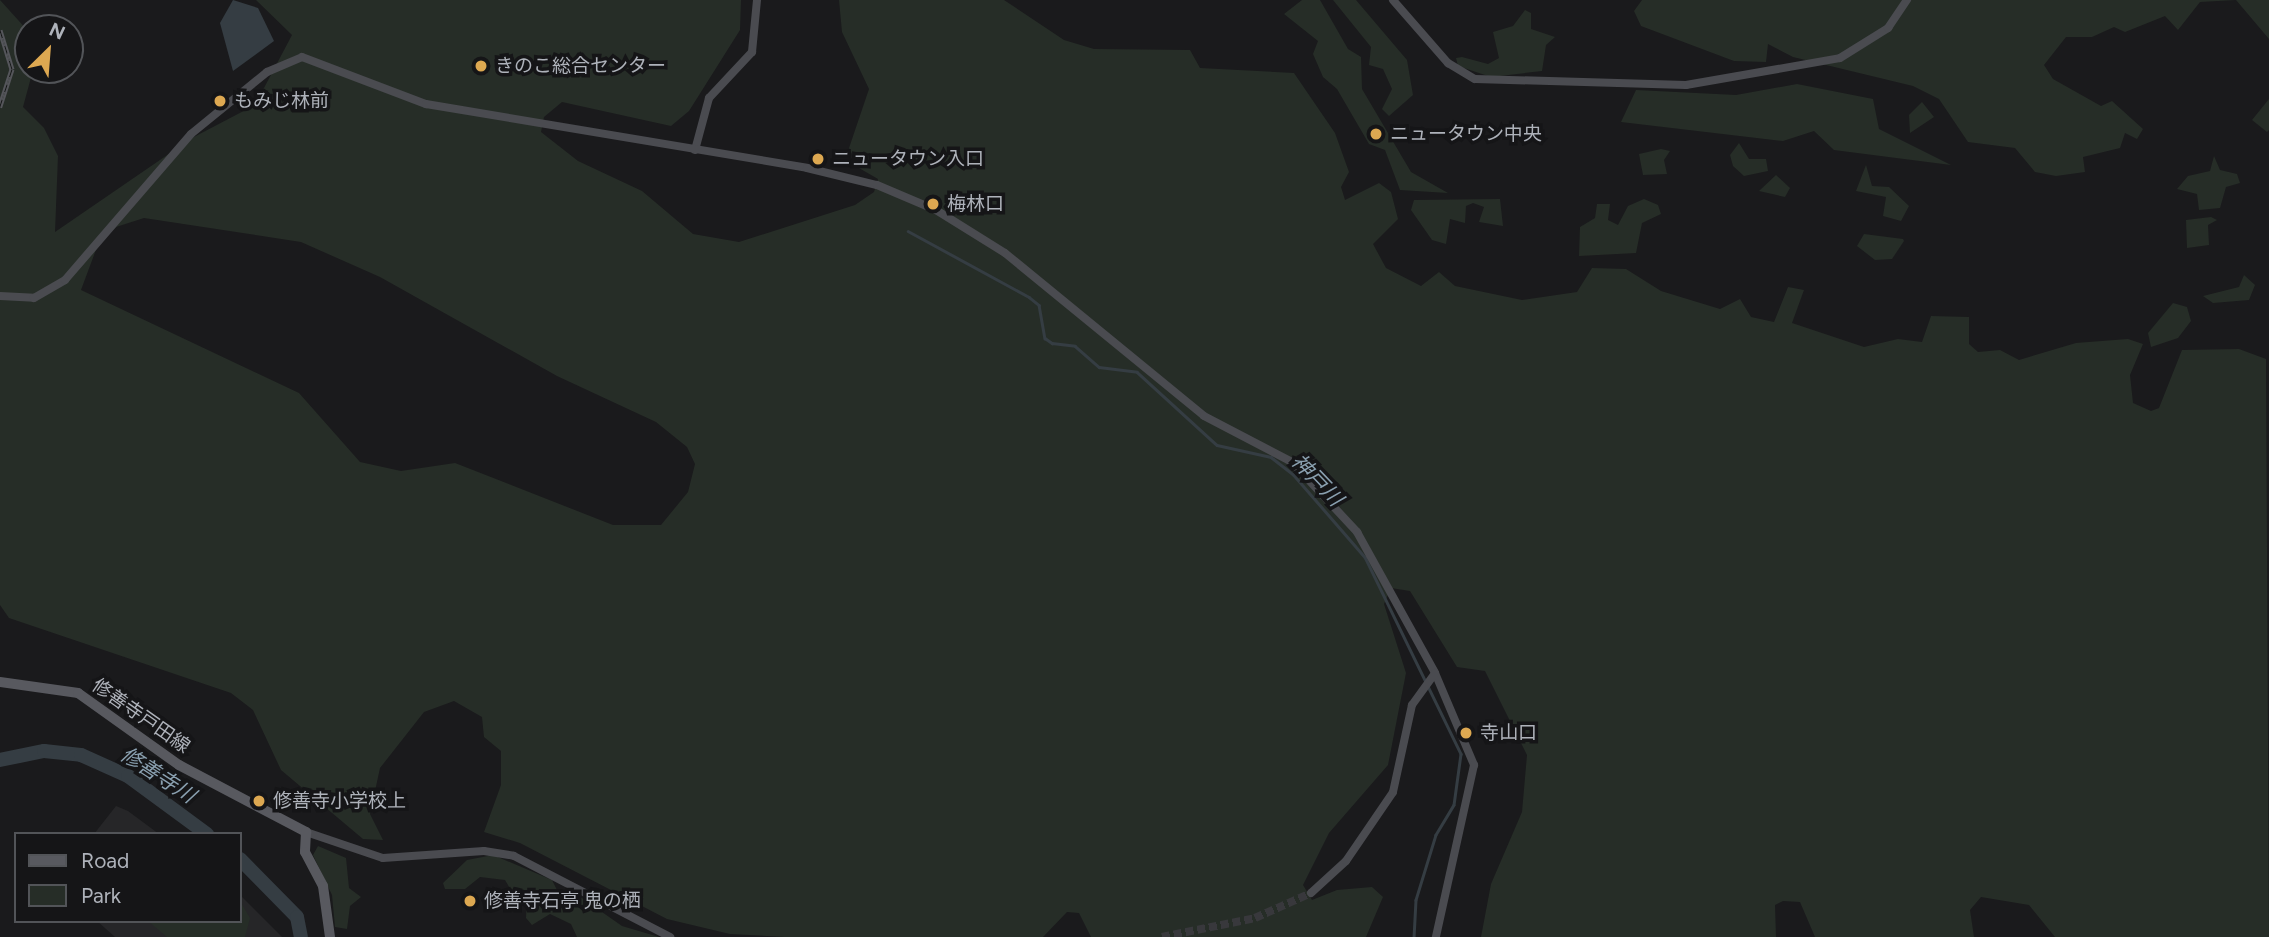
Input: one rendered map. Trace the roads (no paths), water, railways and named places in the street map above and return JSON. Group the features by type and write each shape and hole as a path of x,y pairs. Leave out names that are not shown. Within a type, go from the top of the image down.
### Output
{"main road":[{"name":"修善寺戸田線","path":"0,682 78,693 179,765 306,832"},
{"path":"306,832 305,852 323,886 330,937"}],"street":[{"path":"695,150 709,98 752,52 757,0"},
{"path":"1393,0 1448,62 1475,79 1686,85 1840,58 1880,35 1908,0"},
{"path":"0,296 34,298 65,280 147,177 259,78 291,59 314,58 425,104 695,150 877,186 977,233 1186,403 1304,472 1357,532 1436,673 1475,774 1436,937"},
{"path":"1311,893 1346,861 1393,792 1412,705 1436,673"},
{"path":"306,832 383,858 484,851 514,856 670,937"}],"waterway":[{"name":"神戸川","path":"908,231 1029,297 1039,305 1045,338 1052,343 1075,346 1099,367 1137,372 1217,445 1271,457 1293,474 1365,557 1461,754 1454,805 1436,835 1416,900 1414,937"},
{"name":"修善寺川","path":"0,760 44,751 81,755 128,776 204,832"},
{"name":"修善寺川","path":"242,861 297,917 301,937"}],"tunnel":[{"path":"1162,937 1255,918 1311,893"}],"railway":[{"path":"0,30 12,69 0,107"}],"place":[{"name":"きのこ総合センター","path":"481,66"},
{"name":"もみじ林前","path":"220,101"},
{"name":"ニュータウン中央","path":"1376,134"},
{"name":"ニュータウン入口","path":"818,159"},
{"name":"梅林口","path":"933,204"},
{"name":"寺山口","path":"1466,733"},
{"name":"修善寺小学校上","path":"259,801"},
{"name":"修善寺石亭 鬼の栖","path":"470,901"}]}
